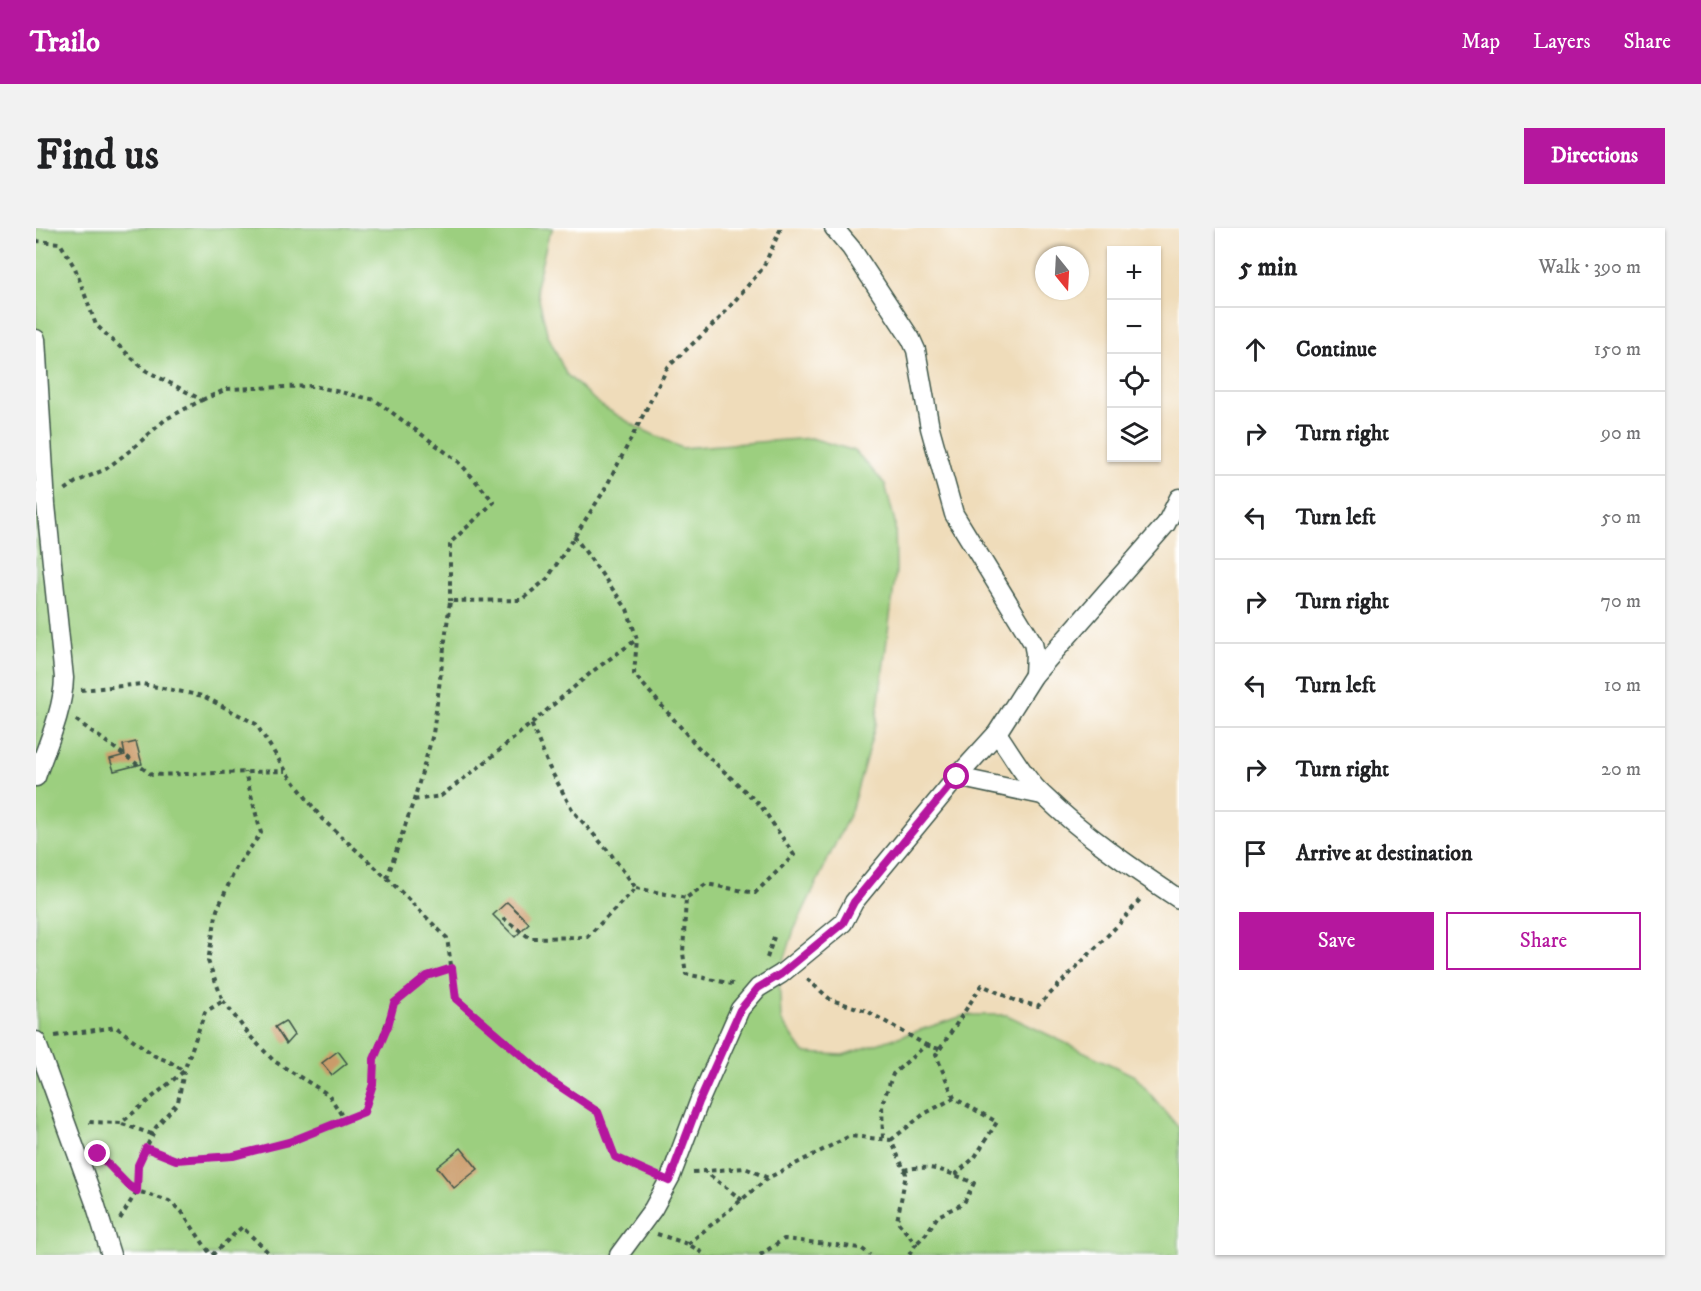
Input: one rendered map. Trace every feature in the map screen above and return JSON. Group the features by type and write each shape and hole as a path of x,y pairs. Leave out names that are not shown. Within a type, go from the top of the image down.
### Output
{"street":[{"path":"834,228 850,248 916,350 930,428 954,514 1033,643 1034,675"},
{"path":"36,339 46,505 62,667 61,700 36,777"},
{"path":"619,1255 653,1209 670,1178 699,1102 735,1018 745,1002 758,988 781,974 845,920 854,902 957,777 997,734 1034,675 1166,524 1179,498"},
{"path":"997,734 1042,795 1077,825 1154,883 1179,898"},
{"path":"957,777 1042,795"},
{"path":"42,1039 65,1122 111,1255"}],"path":[{"path":"450,601 521,600 547,579 604,491 669,367 719,319 763,268 781,228"},
{"path":"36,241 60,243 75,268 96,325 114,343 145,370 202,400"},
{"path":"46,505 76,482 106,468 166,419 226,389 314,386 375,400 459,462 494,502 450,543 450,601 433,734 414,800 387,878"},
{"path":"531,723 549,767 573,811 610,853 636,888 686,898 706,884 755,893 794,855 761,806 698,747 634,674 637,639 627,609 574,536"},
{"path":"414,800 441,796 593,670 637,639"},
{"path":"286,771 152,775 61,700 90,688 142,684 203,696 256,724 286,771 322,819 387,878 447,938 456,999 550,1080 598,1112 615,1157 670,1178 703,1170 745,1168 768,1178"},
{"path":"245,772 261,833 236,868 218,910 208,961 223,1001 250,1036 274,1061 329,1095 344,1119"},
{"path":"955,1175 975,1157 997,1122 954,1098 936,1055 982,985 1016,1001 1038,1006 1122,921 1154,883"},
{"path":"503,918 530,938 587,937 636,888"},
{"path":"686,898 683,953 686,974 758,988 774,937"},
{"path":"146,1148 176,1160 233,1156 289,1142 364,1112 373,1084 374,1059 388,1026 394,1003 427,976 452,968"},
{"path":"781,974 803,975 831,1000 867,1011 926,1045 939,1049"},
{"path":"116,1225 137,1191 138,1165 152,1134 178,1102 184,1071 205,1012 223,1001"},
{"path":"42,1039 116,1027 155,1056 184,1071"},
{"path":"883,1139 882,1104 893,1074 926,1045"},
{"path":"121,1123 184,1071"},
{"path":"688,1244 768,1178 850,1136 891,1140 924,1114 954,1098"},
{"path":"65,1122 121,1123 152,1134"},
{"path":"891,1140 906,1174 905,1189 897,1221 916,1244"},
{"path":"98,1154 128,1185 137,1191 169,1201 182,1212 211,1255 242,1227 271,1255"},
{"path":"679,1156 703,1170 742,1200"},
{"path":"904,1170 920,1166 955,1175 974,1183 964,1203 938,1216 909,1255"},
{"path":"638,1228 688,1244 705,1255"},
{"path":"760,1255 784,1239 861,1248 870,1255"}],"green space":[{"path":"36,228 553,228 548,238 536,286 547,333 566,374 600,405 637,427 682,448 811,438 855,451 885,484 895,522 896,571 876,723 851,811 794,930 779,976 781,1020 804,1053 843,1055 966,1015 1007,1015 1135,1076 1179,1128 1179,1255 36,1255"}],"building":[{"path":"136,742 142,764 114,771 110,759 125,755 123,745"},
{"path":"507,902 529,923 515,937 493,915"},
{"path":"285,1021 294,1035 286,1044 275,1027"},
{"path":"338,1051 347,1063 332,1075 322,1063"},
{"path":"461,1148 478,1169 454,1188 437,1167"}],"route":[{"path":"98,1154 128,1185 137,1191 138,1165 146,1148 176,1160 233,1156 289,1142 364,1112 373,1084 374,1059 388,1026 394,1003 427,976 452,968 456,999 550,1080 598,1112 615,1157 669,1181 699,1102 735,1018 745,1002 758,988 781,974 843,923 854,902 957,777"}]}
